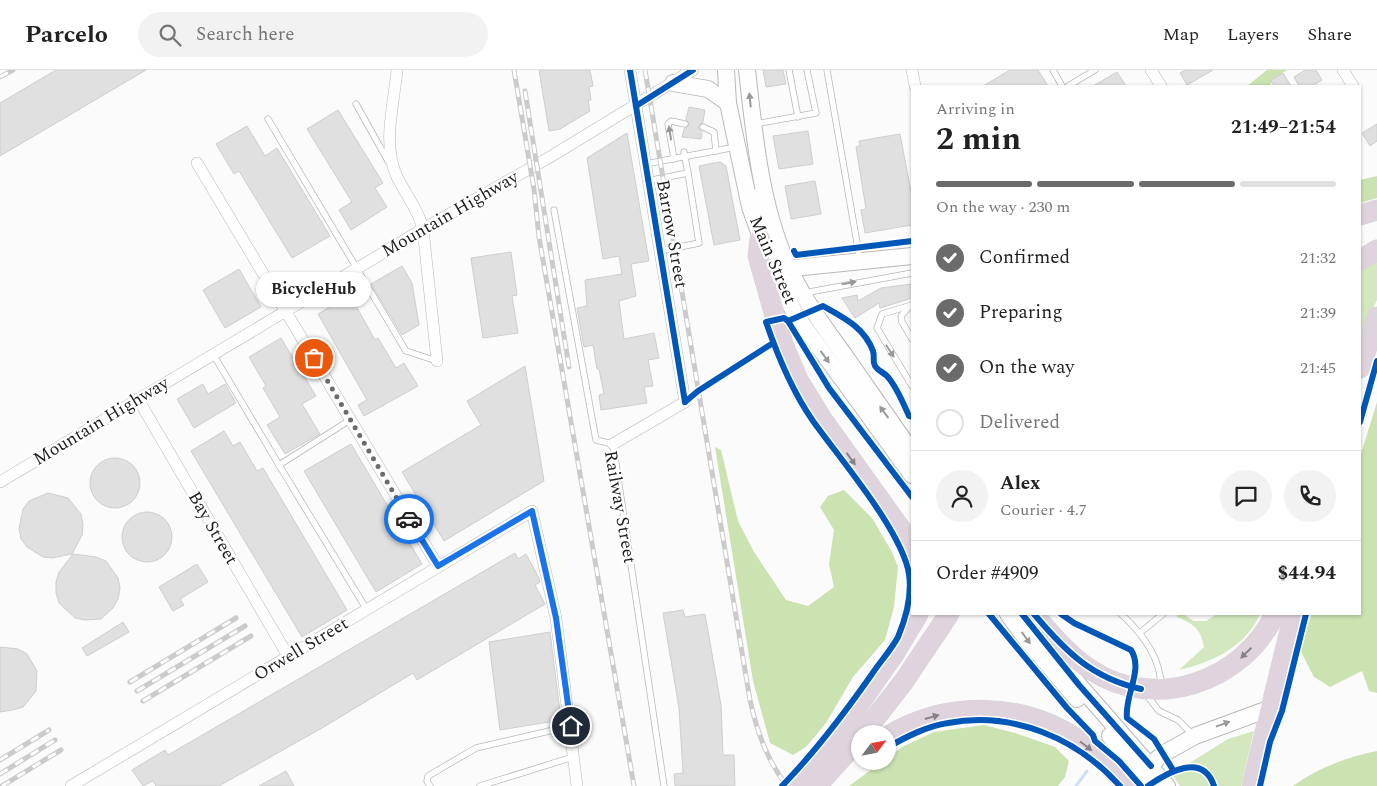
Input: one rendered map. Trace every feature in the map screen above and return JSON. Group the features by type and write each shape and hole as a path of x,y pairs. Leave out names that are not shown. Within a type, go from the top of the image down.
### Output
{"highway":[{"path":"1361,215 1377,210"},
{"path":"1361,243 1377,234"},
{"path":"760,239 758,256 782,344 798,380 822,419 903,532 911,551"},
{"path":"1361,259 1377,250"},
{"path":"1361,365 1377,317"},
{"path":"817,779 932,615"},
{"path":"871,725 904,681 948,615"},
{"path":"1034,615 1091,671 1122,685 1162,690 1191,686 1207,680 1230,666 1261,637 1273,615"},
{"path":"1252,786 1294,615"},
{"path":"817,779 914,619"},
{"path":"896,732 916,722 946,713 979,710 1012,713 1046,723 1080,741 1110,767 1143,778"},
{"path":"817,779 851,747"},
{"path":"797,786 817,779 851,760"}],"main road":[{"name":"Main Street","path":"726,70 728,103 750,208 760,239 785,279 801,293 911,451"},
{"name":"Main Street","path":"747,70 753,124 773,223 785,279 797,317 911,474"},
{"path":"673,83 708,89 728,103"},
{"path":"785,279 860,260 911,256"},
{"path":"1009,615 1038,655 1143,778 1167,786"},
{"path":"1034,615 1143,778"},
{"path":"1143,778 1163,754 1194,736 1271,708"}],"street":[{"path":"397,70 390,135 390,156 397,176 419,214 437,361"},
{"name":"Barrow Street","path":"612,444 685,402 630,70"},
{"name":"Mountain Highway","path":"0,482 422,229 636,106 692,70"},
{"path":"912,70 915,85"},
{"path":"1151,70 1160,85"},
{"path":"1343,70 1352,85"},
{"path":"197,162 438,566"},
{"name":"Bay Street","path":"138,399 288,656"},
{"name":"Orwell Street","path":"71,786 532,511 556,618 571,726"},
{"path":"571,726 576,786"}],"lane":[{"path":"789,70 798,117"},
{"path":"753,124 816,113 807,70"},
{"path":"827,70 860,260"},
{"path":"1052,70 1061,85"},
{"path":"1070,85 1095,70"},
{"path":"356,104 397,176"},
{"path":"268,120 406,351 437,361"},
{"path":"674,160 668,124 671,121 685,124"},
{"path":"703,127 714,132 716,151"},
{"path":"645,164 674,160 693,153 737,147"},
{"path":"660,251 699,243 685,155"},
{"path":"741,165 750,178 770,245 785,279"},
{"path":"647,180 688,174"},
{"name":"Railway Street","path":"554,210 596,440 612,444 664,786"},
{"path":"801,293 911,273"},
{"path":"911,305 882,314 877,328 911,384"},
{"path":"911,306 901,316 902,322 911,337"},
{"path":"213,354 278,465 367,610"},
{"path":"278,465 350,420"},
{"path":"1122,615 1141,632 1161,671 1162,690"},
{"path":"1141,632 1162,615"},
{"path":"1142,688 1153,706 1178,720 1194,736"},
{"path":"430,786 427,781 428,776 476,748 571,726"},
{"path":"480,786 574,757"}],"green space":[{"path":"1267,70 1287,70 1276,77 1270,85 1248,85"},
{"path":"1377,176 1377,198 1361,203 1361,180"},
{"path":"1377,258 1377,300 1361,333 1361,267"},
{"path":"1377,402 1377,693 1369,691 1362,671 1330,687 1314,677 1299,648 1312,615 1361,615 1361,454"},
{"path":"715,447 721,450 738,521 754,552 786,600 808,606 834,587 829,564 834,530 820,507 828,496 844,490 872,518 892,552 898,567 894,607 885,640 853,677 826,723 806,747 793,755 770,743 753,681"},
{"path":"1177,615 1185,615 1194,621 1206,621 1215,615 1259,615 1246,635 1227,651 1203,663 1179,670 1204,647 1201,635 1195,627 1177,617"},
{"path":"984,725 1015,733 1055,747 1069,761 1065,777 1058,786 849,786 871,770 896,770 896,752 934,732"},
{"path":"1254,731 1241,786 1180,786 1172,774 1228,739"},
{"path":"1377,751 1377,786 1293,786 1333,764"}],"building":[{"path":"56,70 146,70 0,156 0,103"},
{"path":"539,70 590,70 593,86 589,87 591,100 588,100 590,111 560,129 549,131"},
{"path":"763,70 783,70 786,84 766,87"},
{"path":"1010,70 1038,70 1047,85 985,85"},
{"path":"1185,70 1213,70 1187,85 1180,73"},
{"path":"1305,70 1316,70 1322,80 1314,85 1298,85 1294,77"},
{"path":"1117,72 1125,85 1095,85"},
{"path":"1283,73 1290,85 1274,85 1271,80"},
{"path":"689,107 705,110 703,122 698,127 702,132 701,139 682,137 684,129 689,125 686,119"},
{"path":"338,110 383,183 375,188 387,207 351,230 339,210 352,202 307,129"},
{"path":"1377,124 1377,141 1370,146 1362,133"},
{"path":"247,126 265,156 277,148 330,236 292,258 239,171 234,174 216,144"},
{"path":"808,131 813,164 779,169 773,136"},
{"path":"627,133 649,261 631,264 636,296 619,301 624,339 654,333 659,358 648,360 653,386 644,387 647,403 601,410 599,395 604,394 599,369 597,369 593,345 584,347 577,308 587,306 585,280 622,274 619,256 603,259 587,158"},
{"path":"900,134 911,192 911,225 865,233 861,210 866,209 856,147 860,146 859,141"},
{"path":"720,162 726,166 740,240 714,245 699,166"},
{"path":"815,181 821,214 791,219 785,186"},
{"path":"511,252 517,295 512,296 518,333 483,338 471,258"},
{"path":"402,266 412,283 419,325 402,335 371,284"},
{"path":"239,269 261,307 225,328 203,290"},
{"path":"911,284 911,298 880,308 879,303 855,318 842,298 857,295 858,301 881,288"},
{"path":"350,295 375,340 378,338 396,368 404,363 418,386 364,416 358,405 367,400 318,314"},
{"path":"281,338 316,396 302,404 320,434 285,454 267,425 280,417 263,388 266,386 249,357"},
{"path":"525,366 544,481 444,541 402,472 481,425 467,401"},
{"path":"203,384 208,394 225,384 236,403 194,428 177,399"},
{"path":"224,431 233,446 240,442 257,471 263,468 347,610 302,637 191,451"},
{"path":"351,444 422,564 376,592 304,471"},
{"path":"110,458 120,458 133,465 140,478 140,488 133,501 120,508 110,508 101,504 94,497 90,488 90,478 94,469 101,462"},
{"path":"48,493 68,498 81,514 82,535 72,554 52,558 43,557 27,547 21,539 19,529 23,509 29,501"},
{"path":"142,512 152,512 165,519 172,532 172,542 165,555 152,562 142,562 133,558 126,551 122,542 122,532 126,523 133,516"},
{"path":"515,553 518,559 526,554 539,578 540,582 535,585 545,604 417,680 413,673 322,728 219,786 156,786 153,781 143,786 132,770 165,750 168,755"},
{"path":"73,554 96,557 106,561 118,578 120,588 118,599 113,608 101,619 85,620 75,618 59,603 56,593 56,582 59,572"},
{"path":"197,564 208,582 180,599 184,605 173,611 159,587"},
{"path":"683,610 685,617 705,614 721,705 723,755 734,755 735,786 675,786 674,774 683,773 679,708 663,613"},
{"path":"123,622 129,632 87,656 82,648"},
{"path":"550,632 561,720 500,730 489,642"},
{"path":"0,647 18,649 27,654 37,671 36,691 23,707 0,712"},
{"path":"286,771 294,786 259,786"}],"waterway":[{"path":"1076,786 1087,771"}],"railway":[{"path":"0,77 13,70"},
{"path":"514,70 534,189 539,237 634,786"},
{"path":"645,70 750,700 764,745 774,766 787,786"},
{"path":"525,91 569,367"},
{"path":"130,682 236,618"},
{"path":"137,691 245,626"},
{"path":"143,701 251,636"},
{"path":"0,760 49,730"},
{"path":"0,774 55,740"},
{"path":"2,786 61,750"}],"cycle path":[{"path":"630,70 685,402"},
{"path":"636,106 693,70"},
{"path":"794,251 796,255 911,241"},
{"path":"788,321 823,306 859,329 873,351 875,366 891,380 911,417"},
{"path":"782,786 829,732 895,642 906,614 910,582 904,557 883,517 798,398 775,348 766,322 784,318 788,321 829,388 911,496"},
{"path":"685,402 698,391 773,343"},
{"path":"1361,418 1377,361"},
{"path":"990,615 1067,708 1093,735 1095,741 1119,761 1141,786"},
{"path":"1023,615 1079,685 1151,766"},
{"path":"1035,615 1057,640 1081,662 1108,678 1141,689"},
{"path":"1062,615 1074,623 1131,650 1134,658 1135,675 1128,701 1127,718 1154,739 1173,770"},
{"path":"1260,786 1270,742 1282,711 1306,615"},
{"path":"896,742 917,732 940,724 972,720 1020,725 1042,732 1084,754 1120,786"},
{"path":"1148,786 1165,775 1184,768 1194,767 1202,770 1209,776 1214,786"}],"way so far":[{"path":"314,358 409,519"}],"place":[{"name":"BicycleHub","path":"314,358"}],"route":[{"path":"409,519 438,566 532,511 556,618 571,726"}]}
